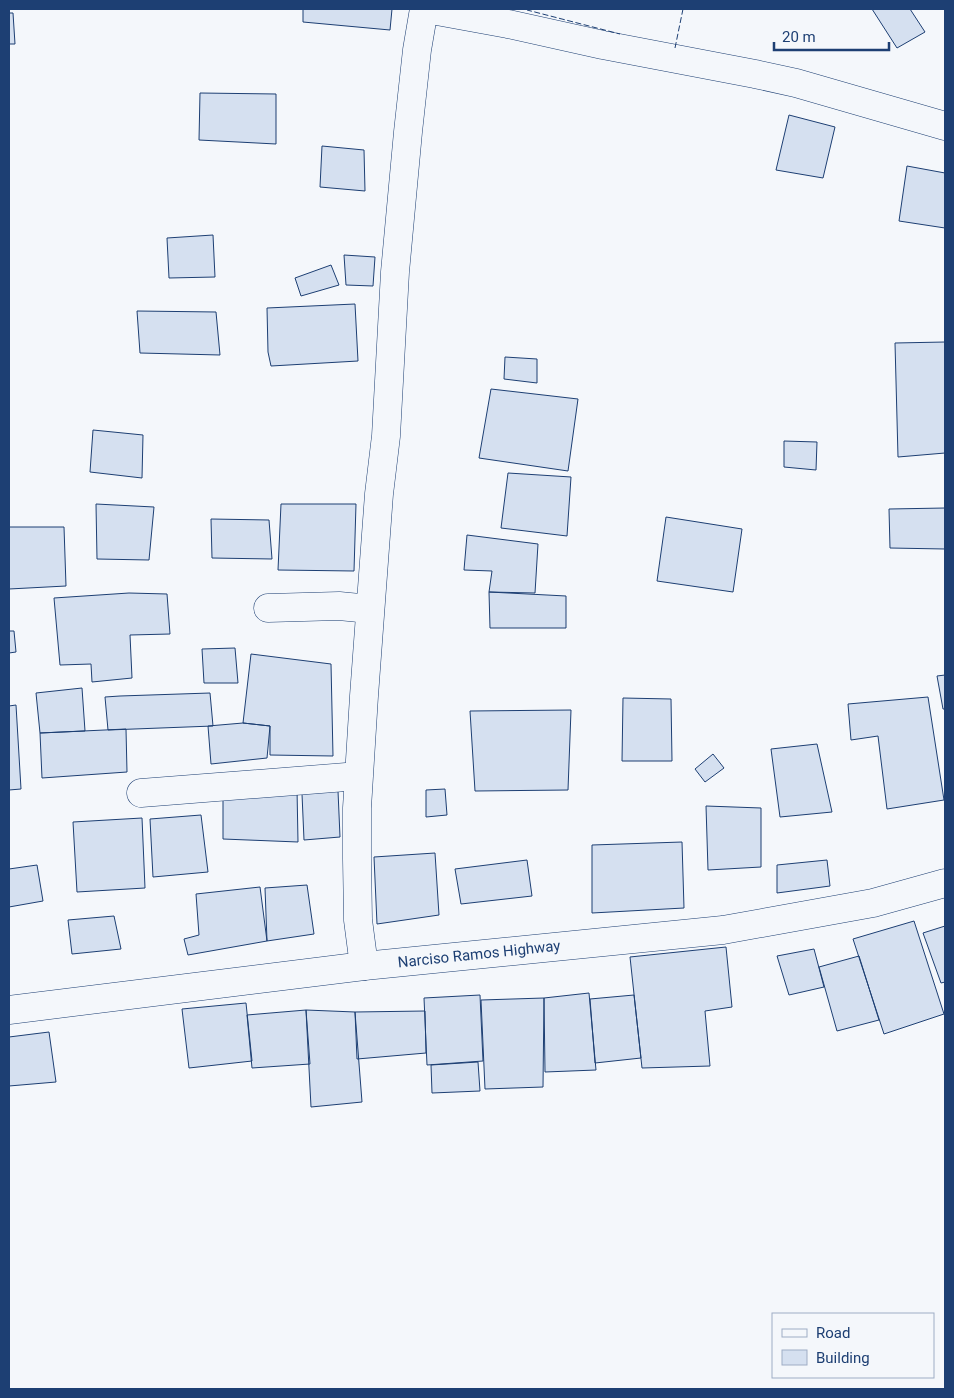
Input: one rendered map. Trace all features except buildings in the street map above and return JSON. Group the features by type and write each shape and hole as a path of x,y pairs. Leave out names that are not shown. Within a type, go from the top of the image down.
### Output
{"main road":[{"path":"364,966 358,912 359,776 370,609 379,494 386,436 396,272 408,132 417,50 425,9 508,24 558,36 771,78 945,126"},
{"path":"268,608 339,606 370,609"},
{"path":"141,794 359,776"},
{"name":"Narciso Ramos Highway","path":"9,1010 364,966 723,930 874,903 945,883"}],"fence":[{"path":"527,9 620,34"},
{"path":"675,48 683,9"}]}
